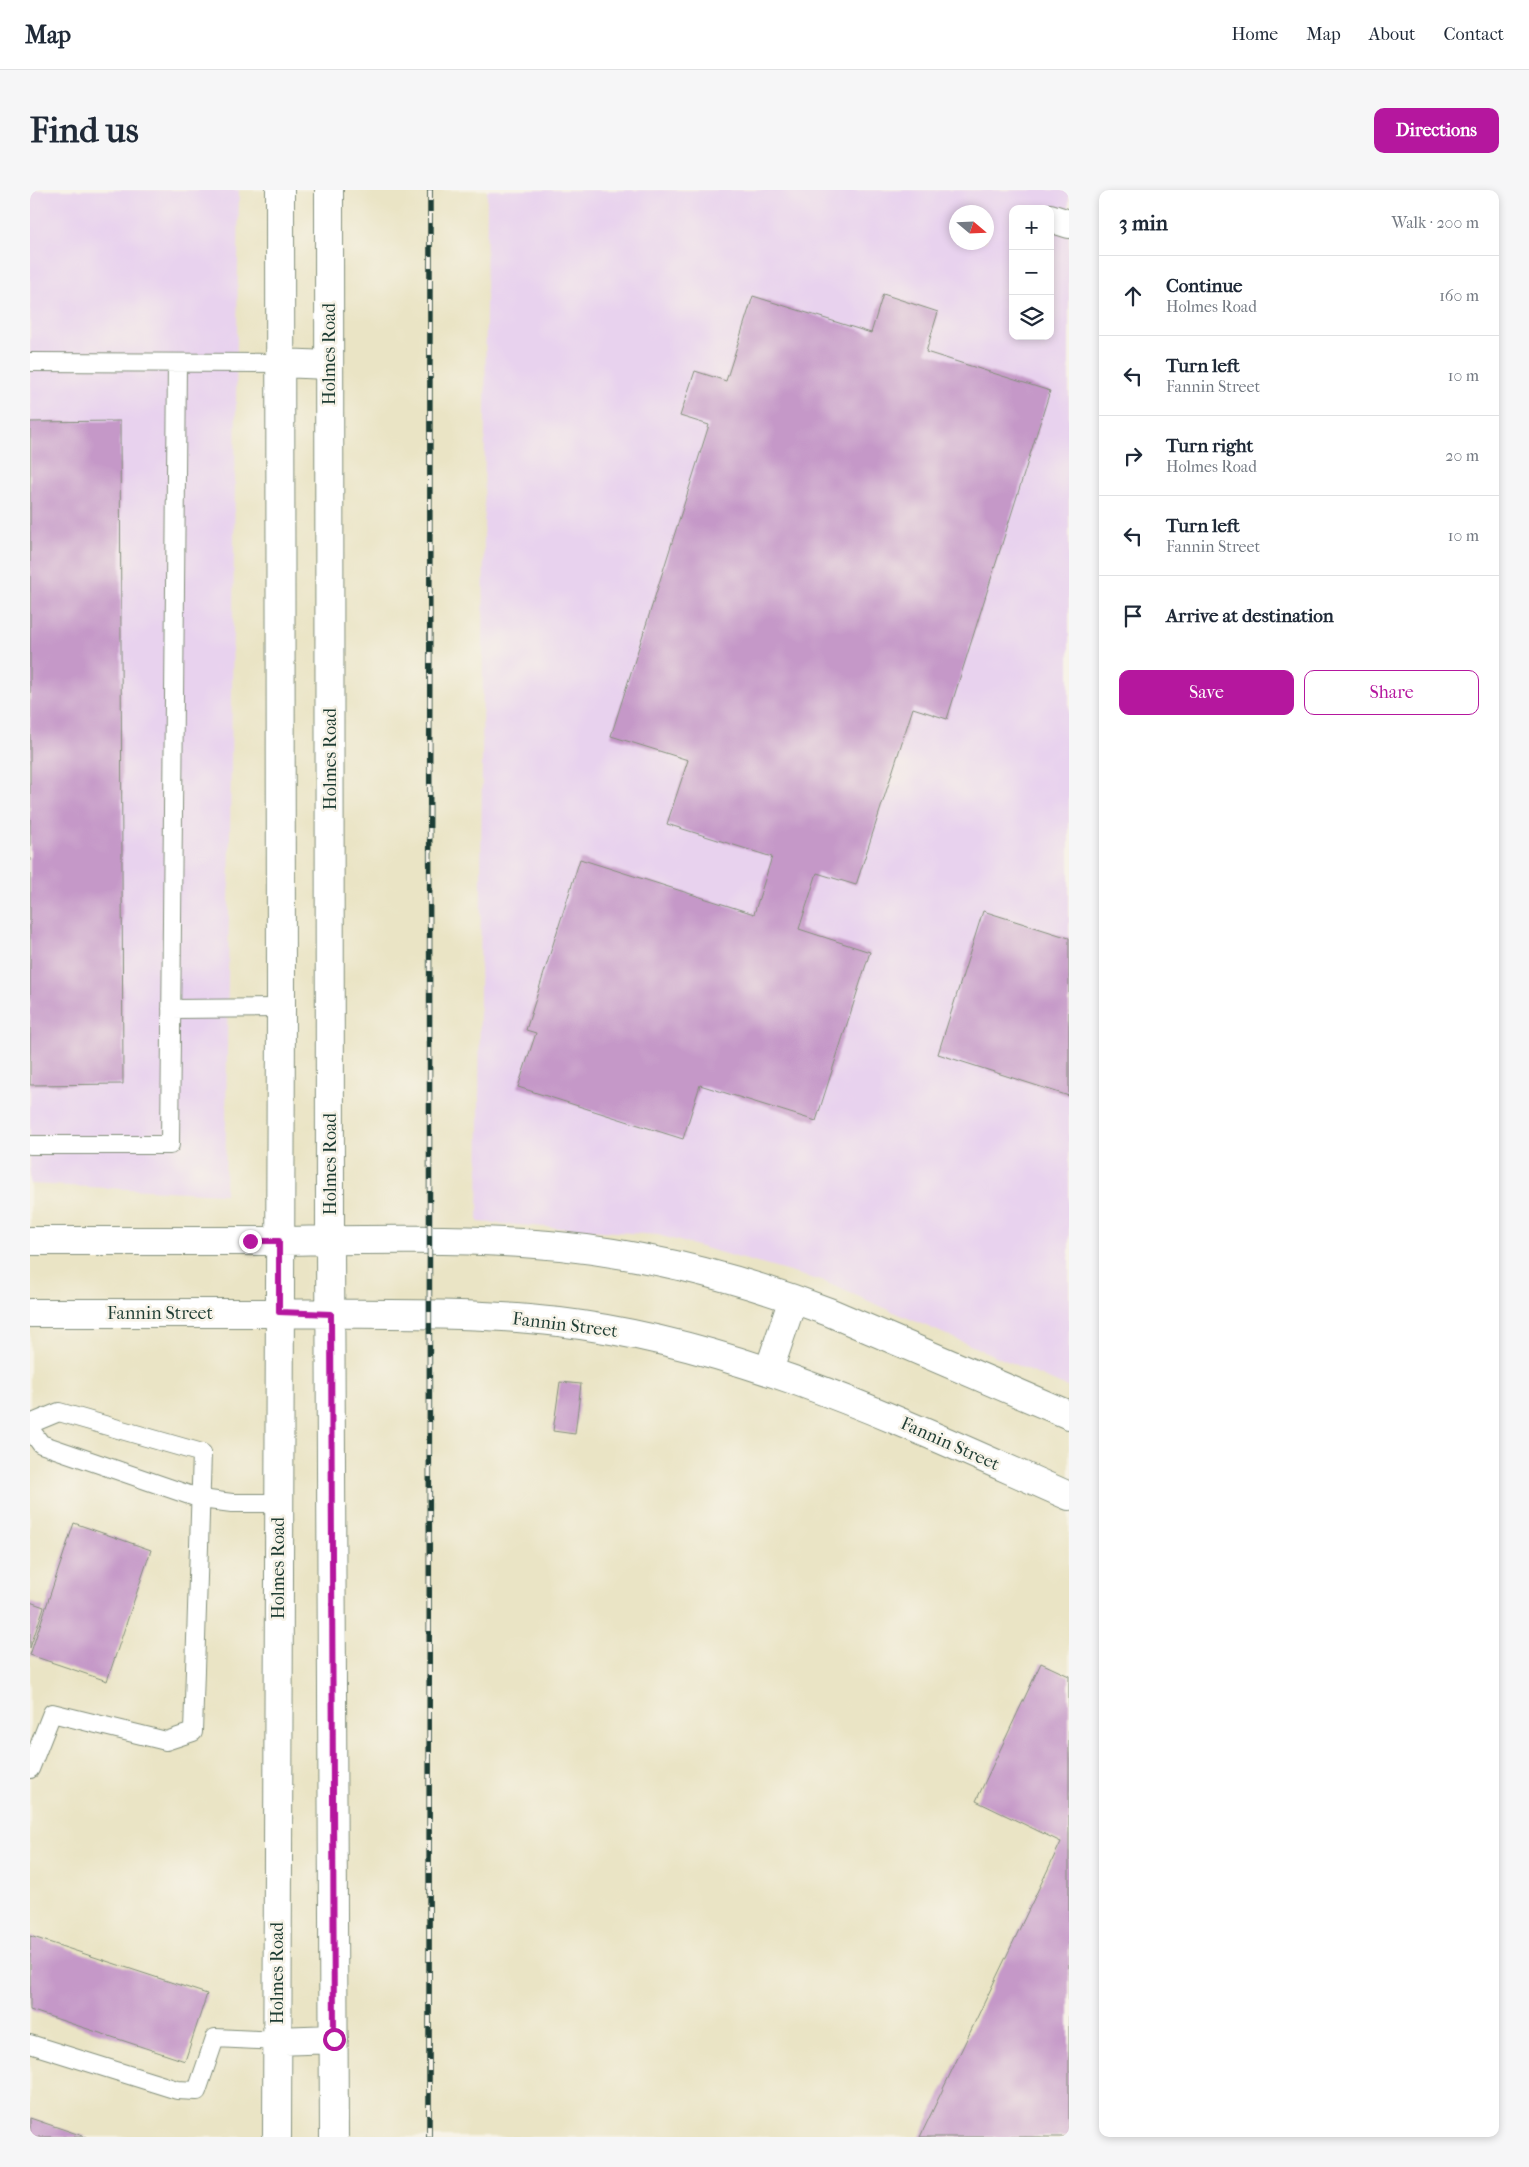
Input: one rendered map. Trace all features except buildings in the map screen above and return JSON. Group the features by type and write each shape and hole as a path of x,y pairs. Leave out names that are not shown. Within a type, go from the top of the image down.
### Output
{"main road":[{"name":"Holmes Road","path":"277,2137 281,1008 280,190"},
{"name":"Holmes Road","path":"329,190 330,1240 334,2137"},
{"path":"1054,219 1069,224"},
{"path":"280,364 329,365"},
{"path":"30,1241 330,1240 523,1243 610,1254 701,1273 793,1299 886,1335 1069,1415"},
{"path":"769,1370 793,1299"},
{"name":"Fannin Street","path":"30,1313 279,1312 463,1316 559,1322 654,1338 769,1370 862,1406 1069,1496"},
{"path":"277,2041 334,2039"}],"lane":[{"path":"30,362 280,364"},
{"path":"30,1145 170,1145 177,363"},
{"path":"171,1009 281,1008"},
{"path":"30,1424 59,1412 202,1453 192,1732 166,1741 52,1713 30,1769"},
{"path":"30,1430 41,1444 201,1499 232,1503 279,1503"},
{"path":"30,2044 178,2090 197,2091 215,2038 277,2041"}],"shaded area":[{"path":"30,190 239,190 225,1194 30,1184"},
{"path":"487,190 1069,190 1069,1388 825,1282 658,1235 478,1222"}],"railway":[{"path":"429,2137 430,190"}],"route":[{"path":"250,1241 279,1241 279,1312 331,1314 334,2039"}]}
